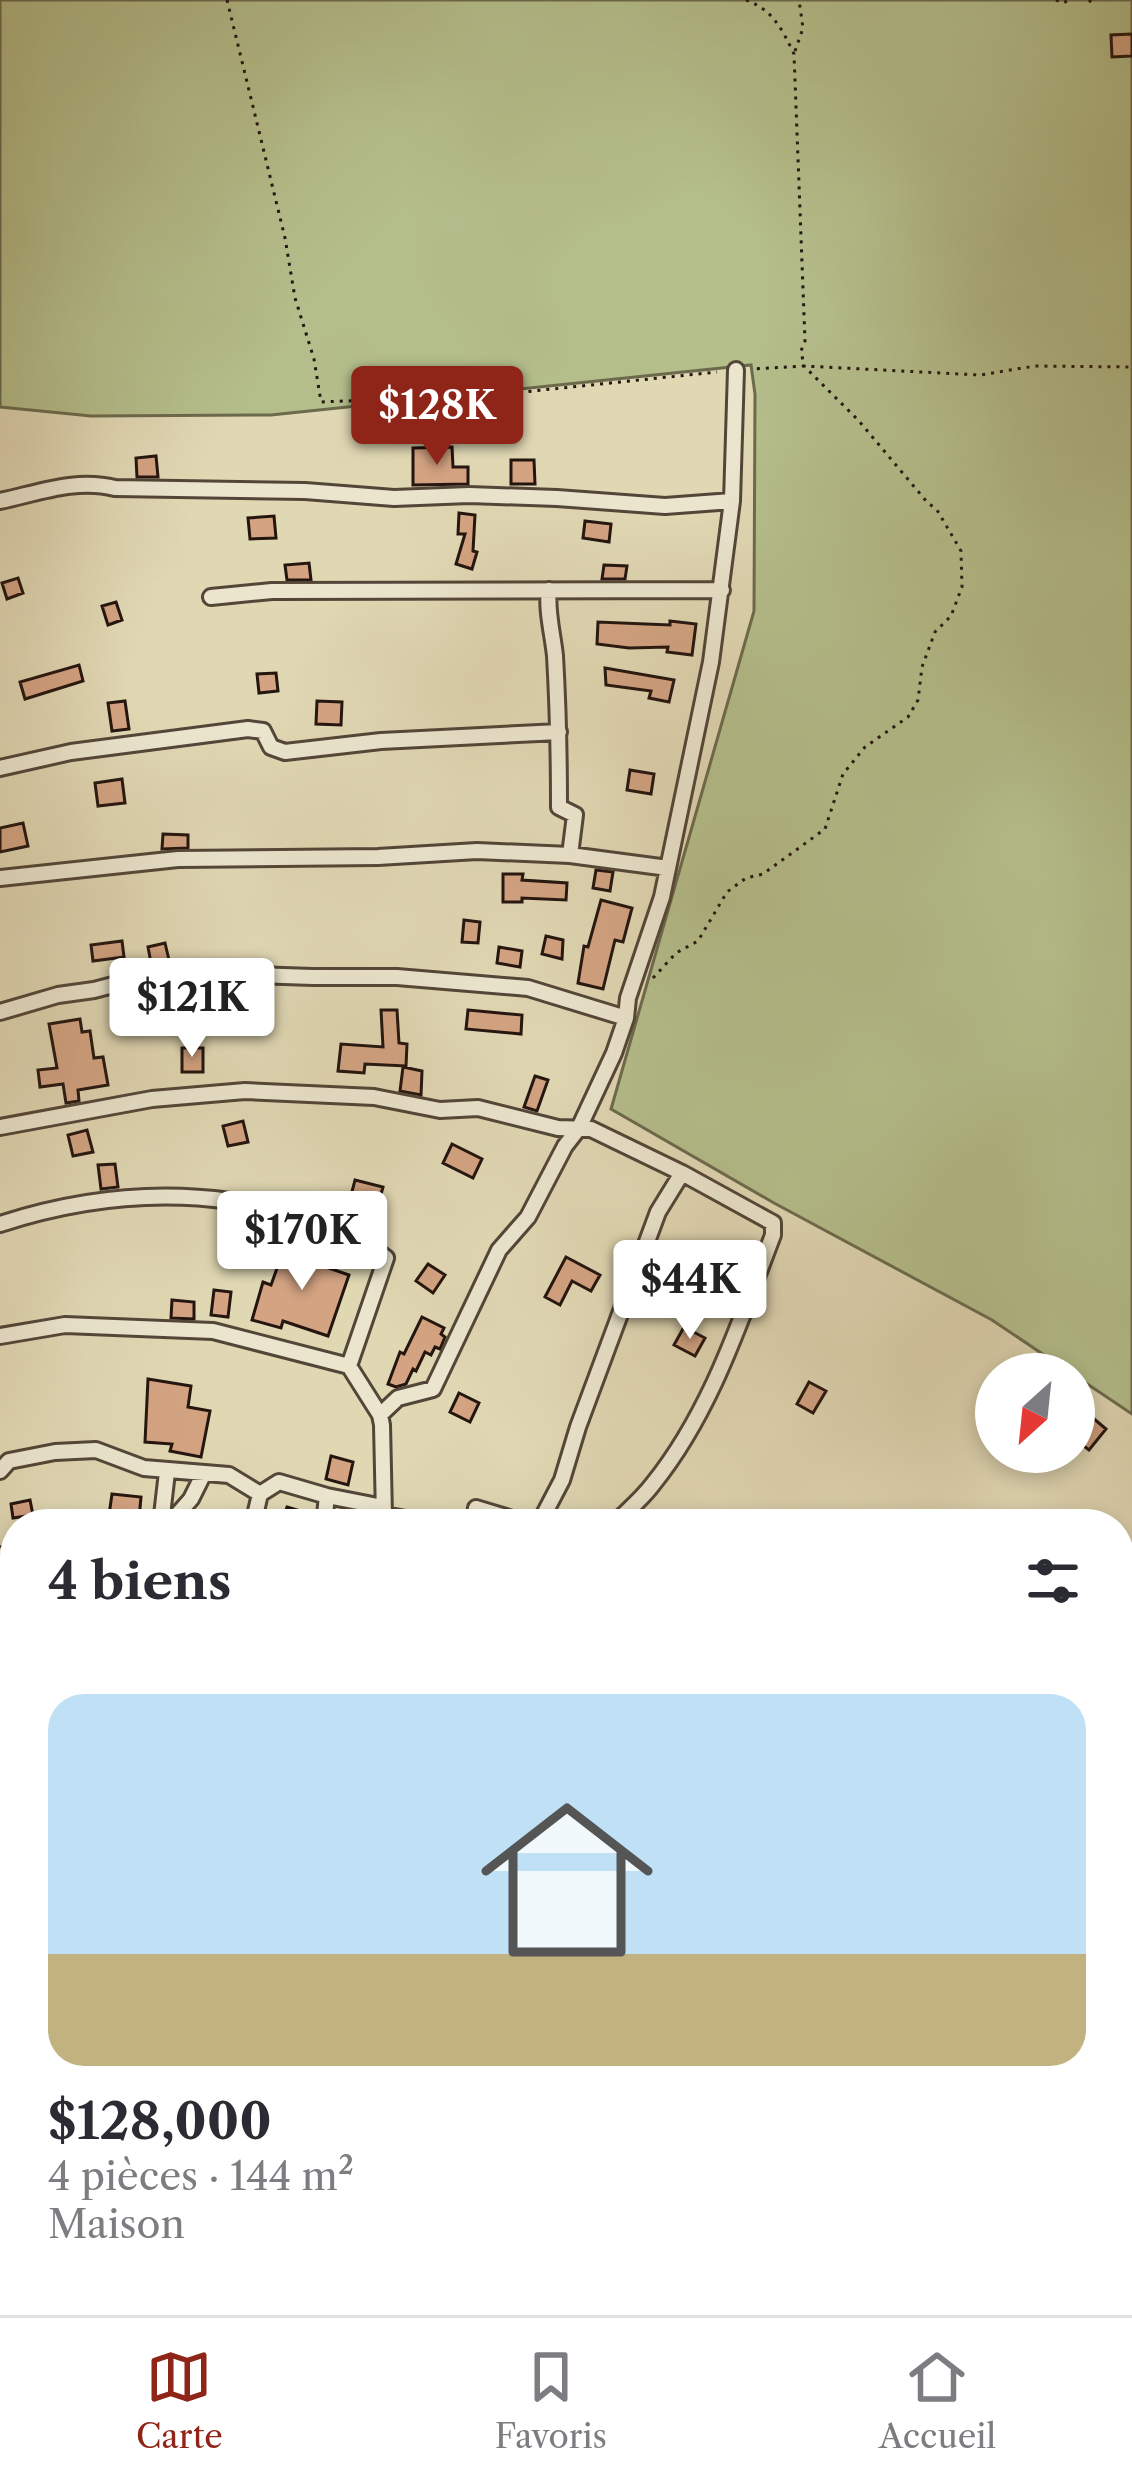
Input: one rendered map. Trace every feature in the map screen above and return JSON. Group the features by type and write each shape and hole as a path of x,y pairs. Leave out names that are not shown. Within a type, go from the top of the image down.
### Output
{"street":[{"path":"380,1415 398,1398 433,1389 499,1250 528,1217 579,1127 626,1018 628,998 662,897 712,662 732,501 736,370"},
{"path":"0,501 93,482 115,488 305,491 394,498 513,496 665,506 732,501"},
{"path":"549,590 560,732 559,807 575,815 570,855"},
{"path":"211,597 272,591 722,590"},
{"path":"0,768 71,752 248,729 263,731 271,747 285,752 381,741 560,732"},
{"path":"0,878 178,859 379,857 477,850 570,855 668,868"},
{"path":"0,1012 163,972 397,977 528,988 626,1018"},
{"path":"0,1127 152,1099 245,1091 374,1097 440,1110 478,1108 558,1128 591,1129 772,1222 773,1235 725,1361 653,1485 629,1509"},
{"path":"547,1509 562,1480 658,1212 682,1173"},
{"path":"0,1224 43,1210 175,1196 233,1201 340,1232 386,1258 349,1366"},
{"path":"0,1336 65,1325 214,1331 349,1366 380,1415 382,1507 278,1482 260,1494 257,1509"},
{"path":"0,1471 9,1461 96,1450 144,1468 230,1475 260,1494"},
{"path":"165,1509 166,1472"},
{"path":"181,1509 204,1473"},
{"path":"326,1509 327,1496"}],"path":[{"path":"227,0 321,402 494,395 804,366 980,375 1035,366 1132,367"},
{"path":"746,0 769,11 794,54"},
{"path":"648,986 661,966 698,941 728,892 746,878 763,874 826,829 842,774 865,747 908,717 918,700 922,667 935,632 951,616 962,587 961,551 937,510 804,366 794,54 803,28 799,0"},
{"path":"1056,0 1069,0"}],"green space":[{"path":"0,0 1132,0 1132,1414 1095,1389 1095,1353 1041,1353 992,1320 611,1109 754,611 755,394 751,365 271,415 91,416 0,407"}],"building":[{"path":"1132,34 1132,56 1112,57 1111,35"},
{"path":"452,447 453,467 468,467 468,484 413,485 413,448"},
{"path":"156,456 158,477 137,477 136,458"},
{"path":"511,460 534,460 535,484 511,484"},
{"path":"459,513 475,515 473,551 477,552 472,569 456,564 465,534 458,534"},
{"path":"274,516 276,538 250,539 248,518"},
{"path":"585,521 611,524 609,542 583,538"},
{"path":"309,563 311,580 287,580 285,565"},
{"path":"604,565 627,566 625,579 602,579"},
{"path":"18,578 23,593 7,599 2,583"},
{"path":"116,602 122,620 108,625 102,606"},
{"path":"670,621 696,624 692,655 667,652 668,647 597,644 598,622 670,625"},
{"path":"79,665 83,681 25,699 20,682"},
{"path":"605,668 674,680 669,702 649,698 651,691 606,685"},
{"path":"276,673 278,691 259,693 257,674"},
{"path":"125,701 129,729 112,731 108,703"},
{"path":"317,701 342,702 341,725 316,724"},
{"path":"630,770 654,774 651,794 627,790"},
{"path":"122,779 125,803 98,806 95,783"},
{"path":"23,823 28,846 0,852 0,828"},
{"path":"163,834 188,835 188,848 162,849"},
{"path":"596,870 613,872 610,891 593,888"},
{"path":"503,874 567,883 566,900 503,902"},
{"path":"601,900 632,908 623,942 615,940 603,989 578,983 584,946 588,947"},
{"path":"464,920 480,922 478,943 462,942"},
{"path":"546,936 563,940 562,959 542,954"},
{"path":"122,941 124,957 93,961 91,945"},
{"path":"165,943 169,960 151,963 148,947"},
{"path":"499,947 522,951 520,967 497,963"},
{"path":"183,992 185,1017 166,1018 165,993"},
{"path":"381,1010 397,1010 399,1043 407,1044 406,1066 365,1064 364,1073 338,1071 341,1044 383,1047"},
{"path":"468,1010 522,1015 521,1034 466,1029"},
{"path":"80,1019 82,1032 90,1031 94,1058 103,1057 108,1085 78,1090 79,1101 66,1103 63,1084 40,1087 38,1070 57,1068 49,1024"},
{"path":"182,1048 203,1048 203,1072 182,1072"},
{"path":"403,1067 422,1071 421,1095 400,1091"},
{"path":"535,1076 548,1080 537,1111 524,1107"},
{"path":"243,1121 248,1142 228,1146 223,1126"},
{"path":"87,1130 93,1152 73,1156 68,1135"},
{"path":"452,1144 482,1159 473,1178 443,1163"},
{"path":"115,1164 118,1187 101,1189 98,1165"},
{"path":"355,1180 383,1187 370,1233 344,1222"},
{"path":"285,1246 320,1253 323,1266 349,1275 328,1336 283,1321 281,1328 252,1320 263,1282 271,1285"},
{"path":"566,1257 600,1275 591,1291 572,1281 560,1305 545,1297"},
{"path":"428,1264 445,1275 433,1293 416,1281"},
{"path":"214,1290 231,1292 228,1317 211,1315"},
{"path":"172,1300 194,1302 194,1319 171,1318"},
{"path":"422,1317 444,1328 440,1349 435,1347 431,1355 425,1352 406,1384 388,1384 400,1352 404,1354"},
{"path":"684,1327 705,1338 695,1356 674,1345"},
{"path":"148,1379 191,1386 188,1407 210,1411 201,1457 170,1451 172,1444 145,1442"},
{"path":"809,1382 826,1391 813,1413 797,1404"},
{"path":"459,1393 479,1403 470,1422 450,1412"},
{"path":"1095,1420 1106,1429 1095,1443"},
{"path":"331,1456 353,1462 348,1485 326,1479"},
{"path":"112,1494 141,1497 140,1509 110,1509"},
{"path":"30,1500 32,1509 12,1509 11,1504"}]}
